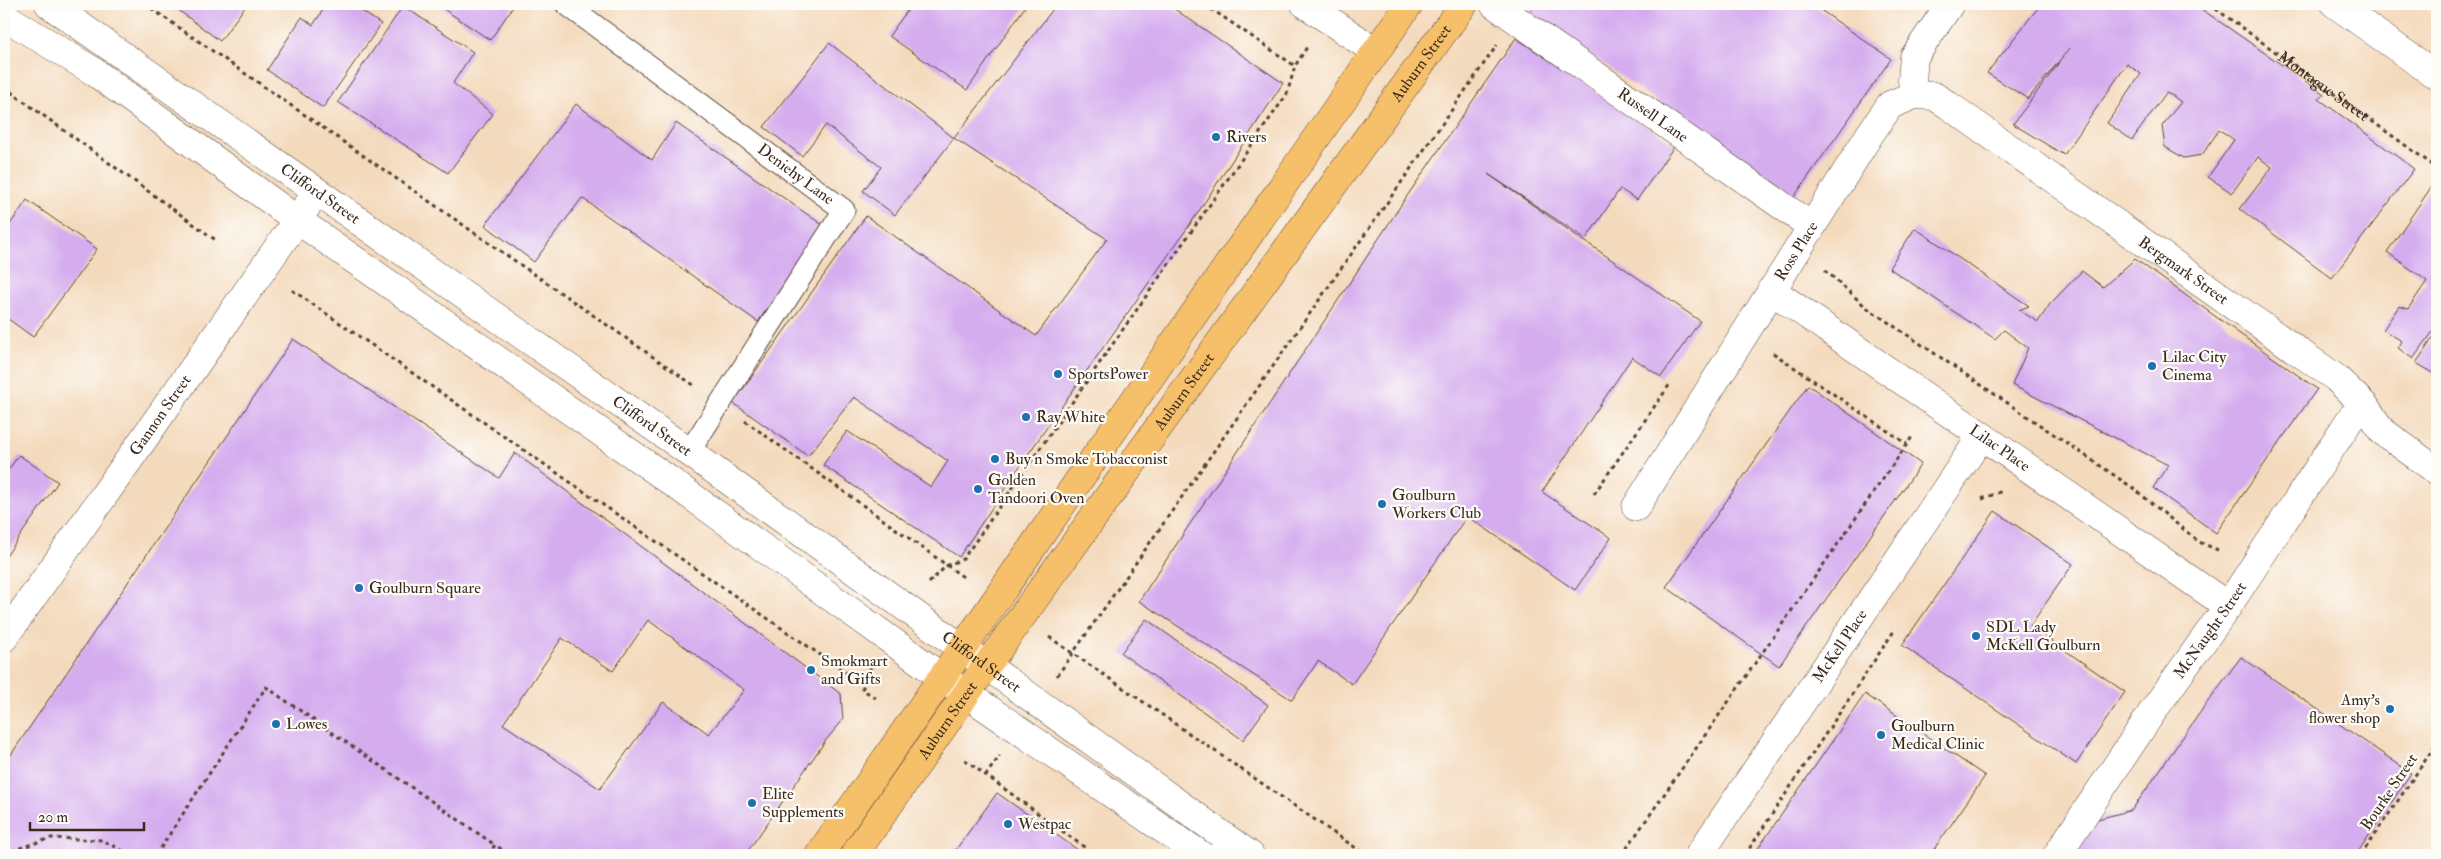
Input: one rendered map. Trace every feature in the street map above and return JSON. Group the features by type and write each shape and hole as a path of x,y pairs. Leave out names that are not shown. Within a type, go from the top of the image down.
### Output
{"main road":[{"name":"Auburn Street","path":"819,855 963,650 1408,4"},
{"name":"Auburn Street","path":"854,855 966,694 1464,4"}],"street":[{"name":"Clifford Street","path":"49,4 690,452 986,667 1223,848 1250,855"},
{"path":"1305,4 1375,51"},
{"path":"1914,95 1912,80 1914,57 1950,4"},
{"path":"2335,4 2437,76"},
{"name":"Russell Lane","path":"1504,12 1811,226"},
{"name":"Clifford Street","path":"4,16 93,71 296,219 669,480 943,678 1201,855"},
{"name":"Ross Place","path":"1636,507 1811,226 1890,105 1914,95"},
{"name":"Bergmark Street","path":"1914,95 1934,96 1948,105 2336,378 2365,406 2382,431 2437,471"},
{"name":"Gannon Street","path":"4,638 296,219 318,193"},
{"name":"Lilac Place","path":"1771,290 2228,606"},
{"name":"McNaught Street","path":"2057,855 2155,708 2228,606 2351,418 2365,406"},
{"name":"McKell Place","path":"1699,855 1981,437"}],"lane":[{"name":"Deniehy Lane","path":"566,4 844,210 690,452"}],"path":[{"path":"146,4 720,404 966,579"},
{"path":"927,586 946,566 963,559 1287,94 1295,66 1204,4"},
{"name":"Montague Street","path":"2209,4 2437,168"},
{"path":"1057,676 1504,12"},
{"path":"4,87 217,241"},
{"path":"1823,264 1829,274 1866,307 2133,488 2199,542 2218,550"},
{"path":"292,290 864,685 862,689 879,700"},
{"path":"1767,349 1907,444"},
{"path":"1958,378 1962,373"},
{"path":"2025,421 2028,417"},
{"path":"1622,855 1912,437"},
{"path":"1978,506 1983,498 1999,491"},
{"path":"1745,855 1894,631"},
{"path":"1047,635 1366,855"},
{"path":"861,683 873,664"},
{"path":"156,855 266,687 510,855"},
{"name":"Bourke Street","path":"2362,855 2437,743"},
{"path":"985,776 1002,754"},
{"path":"965,760 1095,855"},
{"path":"4,853 51,838 102,840 131,855"},
{"path":"488,855 495,845"}],"building":[{"path":"170,4 247,4 220,41"},
{"path":"327,4 351,4 381,24 323,108 267,70 302,17 313,25"},
{"path":"436,4 515,4 490,40"},
{"path":"912,4 1027,4 967,90 889,36"},
{"path":"1057,4 1167,4 1283,83 1193,220 1024,460 959,557 823,465 847,431 931,487 948,461 854,397 808,456 733,403 866,216 1036,336 1107,239 954,138"},
{"path":"1535,4 1812,4 1891,59 1794,197 1529,12"},
{"path":"2041,4 2194,4 2324,94 2319,99 2414,169 2332,278 2240,209 2272,167 2258,157 2232,193 2208,177 2234,140 2226,134 2219,130 2202,155 2184,158 2165,147 2162,126 2181,102 2173,96 2166,93 2132,140 2107,123 2141,74 2127,64 2064,155 2013,124 2070,48 2028,99 1987,73"},
{"path":"403,6 473,52 453,83 493,114 448,173 338,102"},
{"path":"1516,38 1675,145 1637,200 1620,189 1586,239 1488,174 1700,321 1661,377 1632,357 1542,492 1611,538 1575,590 1467,516 1352,684 1318,661 1292,700 1139,601 1405,199"},
{"path":"829,43 954,138 895,215 863,191 881,167 826,125 802,156 764,127"},
{"path":"576,104 652,160 676,123 824,226 758,322 582,198 534,262 485,225"},
{"path":"2432,186 2437,190 2437,326 2413,359 2398,348 2402,341 2383,330 2399,306 2408,309 2427,281 2387,252"},
{"path":"27,200 97,249 33,337 4,316 4,233"},
{"name":"Lilac City Cinema","path":"1915,228 2029,306 2019,310 2038,322 2050,304 2082,271 2103,287 2135,259 2317,389 2216,533 2153,488 2168,465 2012,385 2028,348 2004,330 1995,339 1889,268"},
{"path":"2437,332 2437,375 2416,363"},
{"name":"Goulburn Square","path":"293,339 499,478 515,453 841,694 843,720 826,740 745,855 4,855 4,765","holes":["648,620 744,690 709,734 663,702 600,789 503,724 562,638 613,671"]},
{"path":"1808,385 1921,464 1779,666 1666,587"},
{"path":"19,455 58,482 4,559 4,476"},
{"name":"SDL Lady McKell Goulburn","path":"1995,511 2073,564 2030,626 2125,692 2076,764 1902,645"},
{"path":"1146,619 1268,705 1243,740 1121,653"},
{"path":"2241,657 2411,773 2356,855 2069,855 2094,820 2132,810"},
{"name":"Goulburn Medical Clinic","path":"1865,694 1985,776 1930,855 1765,855 1757,850"},
{"name":"Westpac","path":"997,793 1085,855 952,855"}],"place":[{"name":"Rivers","path":"1216,137"},
{"name":"Lilac City Cinema","path":"2152,366"},
{"name":"SportsPower","path":"1058,374"},
{"name":"Ray White","path":"1026,417"},
{"name":"Buy n Smoke Tobacconist","path":"995,459"},
{"name":"Golden Tandoori Oven","path":"978,489"},
{"name":"Goulburn Workers Club","path":"1382,504"},
{"name":"Goulburn Square","path":"359,588"},
{"name":"SDL Lady McKell Goulburn","path":"1976,636"},
{"name":"Smokmart and Gifts","path":"811,670"},
{"name":"Amy's flower shop","path":"2390,709"},
{"name":"Lowes","path":"276,724"},
{"name":"Goulburn Medical Clinic","path":"1881,735"},
{"name":"Elite Supplements","path":"752,803"},
{"name":"Westpac","path":"1008,824"}]}
